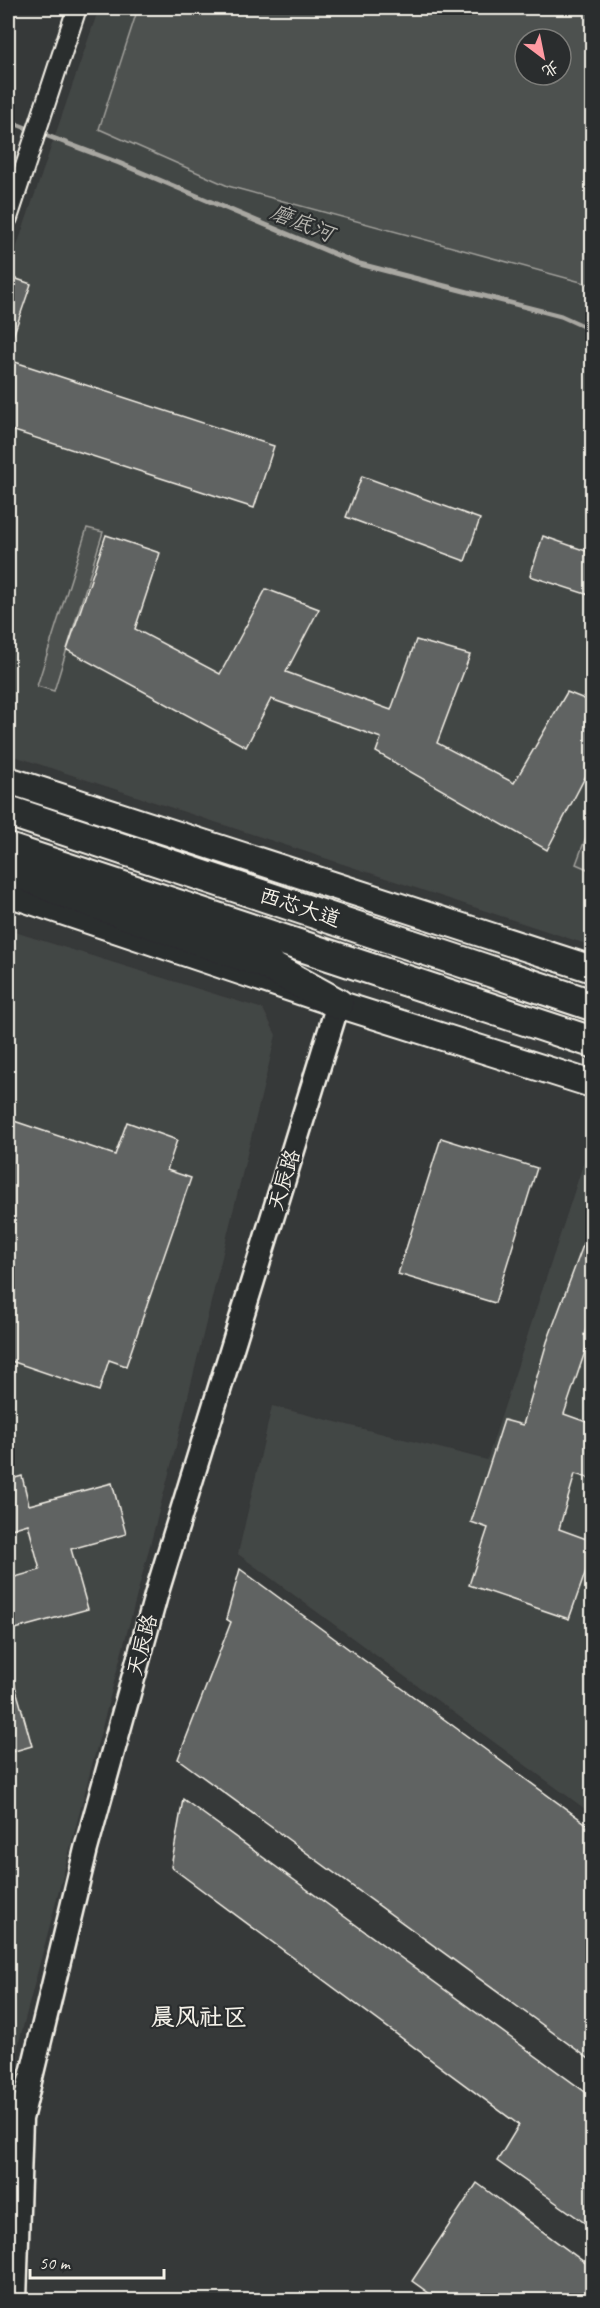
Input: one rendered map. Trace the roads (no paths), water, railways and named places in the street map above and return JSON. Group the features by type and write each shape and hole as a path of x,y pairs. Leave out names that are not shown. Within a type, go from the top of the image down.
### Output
{"highway":[{"name":"西芯大道","path":"8,811 592,1005"},
{"name":"西芯大道","path":"8,849 592,1042"},
{"path":"148,856 353,909 592,983"},
{"path":"8,868 61,891 264,963 338,1004"}],"main road":[{"name":"西芯大道","path":"8,780 592,969"},
{"path":"8,893 338,1004 592,1083"}],"street":[{"path":"8,218 77,8"},
{"name":"天辰路","path":"15,2301 21,2119 86,1849 157,1592 338,1004"}],"waterway":[{"name":"磨底河","path":"8,121 119,163 356,263 561,316 592,330"}],"district":[{"name":"晨风社区","path":"199,2017"}]}
